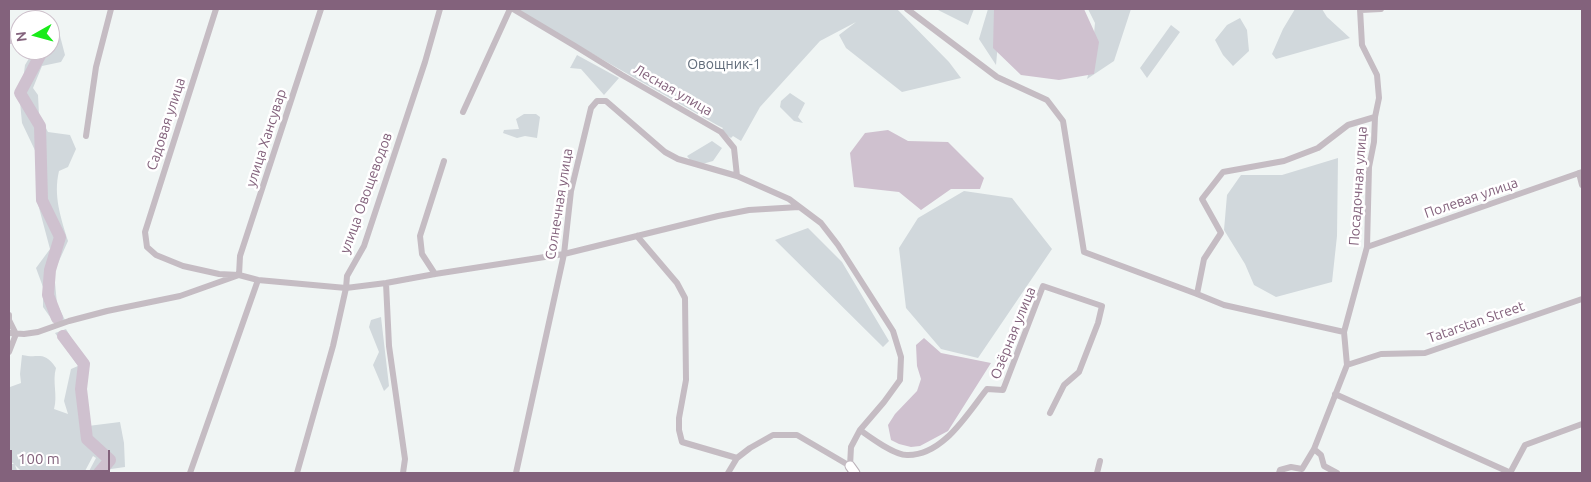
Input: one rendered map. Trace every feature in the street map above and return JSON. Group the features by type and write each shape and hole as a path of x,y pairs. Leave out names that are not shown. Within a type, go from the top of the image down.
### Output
{"street":[{"path":"86,136 96,67 112,9"},
{"name":"Садовая улица","path":"216,9 145,232 147,247 156,255 184,266 219,274 240,275"},
{"name":"улица Хансувар","path":"240,275 240,256 321,9"},
{"name":"улица Овощеводов","path":"296,473 333,346 347,276 364,246 425,62 440,9"},
{"path":"463,112 511,9"},
{"name":"Лесная улица","path":"511,9 720,132 734,148 737,176"},
{"path":"907,9 997,77 1047,100 1063,121 1084,252 1224,305 1344,332"},
{"path":"1361,10 1381,9"},
{"name":"Посадочная улица","path":"1279,473 1280,470 1291,467 1302,469 1314,449 1347,365 1344,332 1367,247 1369,168 1374,142 1374,117 1379,98 1377,75 1362,45 1361,10"},
{"name":"Солнечная улица","path":"516,473 564,254 571,191 591,108 597,101 606,101 665,152 678,159 737,176"},
{"path":"1197,294 1204,259 1221,233 1202,199 1223,172 1284,161 1318,148 1348,125 1374,117"},
{"path":"435,274 422,254 420,236 444,161"},
{"path":"1580,172 1582,186"},
{"name":"Полевая улица","path":"1367,247 1580,172"},
{"path":"737,176 789,199 821,223 838,245 893,330 901,357 900,380 860,430 851,447 852,470"},
{"path":"12,334 38,332 107,311 180,296 240,275 258,280 346,288 564,254 749,210 798,207"},
{"path":"637,236 677,283 685,298 686,380 679,418 682,442 737,458"},
{"path":"190,473 258,280"},
{"path":"386,283 388,346 405,459 403,473"},
{"name":"Озёрная улица","path":"860,430 884,446 906,456 926,452 945,441 987,389 1004,390 1043,286 1102,306 1098,323 1079,372 1064,385 1050,413"},
{"name":"Tatarstan Street","path":"1347,365 1381,354 1425,352 1582,299"},
{"path":"9,316 12,334 9,352"},
{"path":"1335,394 1511,473 1525,444 1582,424"},
{"path":"728,473 737,458 773,435 797,435 852,470"},
{"path":"1314,449 1321,455 1324,466 1338,473"},
{"path":"1097,473 1100,460"}],"green space":[{"name":"Овощник-1","path":"514,9 897,9 949,62 961,78 902,92 846,48 839,35 856,22 820,41 760,107 741,141 733,136 731,138 721,131 723,128"},
{"path":"936,9 974,9 968,25"},
{"path":"988,9 1001,9 996,65 979,39"},
{"path":"1088,9 1131,9 1114,61 1087,79 1091,64 1095,23"},
{"path":"1295,9 1322,9 1327,17 1350,38 1276,59 1272,54 1283,29"},
{"path":"1240,18 1247,30 1249,51 1233,66 1223,55 1215,40 1227,25"},
{"path":"1171,25 1180,32 1147,78 1140,68"},
{"path":"60,36 65,55 61,62 42,66 33,88 38,95 39,115 48,132 70,135 76,149 68,167 59,171 57,180 57,198 68,241 54,272 57,304 65,320 55,324 43,307 43,287 36,268 50,249 38,204 41,163 22,123 20,102 25,65 28,60 60,60"},
{"path":"577,55 619,78 604,95 581,69 570,68"},
{"path":"790,93 805,103 798,117 803,123 794,121 780,107 781,101"},
{"path":"524,114 536,114 540,117 537,138 525,136 517,138 503,133 504,130 519,129 516,119"},
{"path":"712,141 722,148 713,161 695,166 687,156"},
{"path":"1338,158 1337,236 1332,282 1276,297 1254,285 1245,264 1224,230 1227,195 1241,175 1282,175"},
{"path":"964,191 1012,198 1052,249 978,358 941,349 906,308 899,248 918,218"},
{"path":"808,228 842,262 889,341 883,347 775,240"},
{"path":"381,317 389,386 384,391 373,365 379,352 369,327 371,320"},
{"path":"66,329 87,364 83,400 88,426 120,422 124,443 125,467 111,469 105,473 88,473 96,458 93,456 84,473 23,473 15,465 18,473 9,473 9,464 14,464 9,460 9,385 10,387 21,383 22,355 41,356 52,362 56,368 54,409 68,414 64,401 71,369 78,366 55,333"}],"shaded area":[{"path":"994,9 1084,9 1099,42 1094,74 1059,80 1021,75 993,48"},
{"path":"888,130 908,141 948,142 984,178 980,189 951,189 921,210 899,192 854,187 850,153 865,133"},
{"path":"924,338 941,353 991,363 948,431 920,446 911,447 891,440 888,425 895,414 917,391 921,379 917,366 916,345"}],"waterway":[{"path":"38,60 20,93 40,126 42,200 60,237 50,270 48,295 57,318"},
{"path":"63,336 84,364 81,389 87,439 110,460 99,473"}]}
